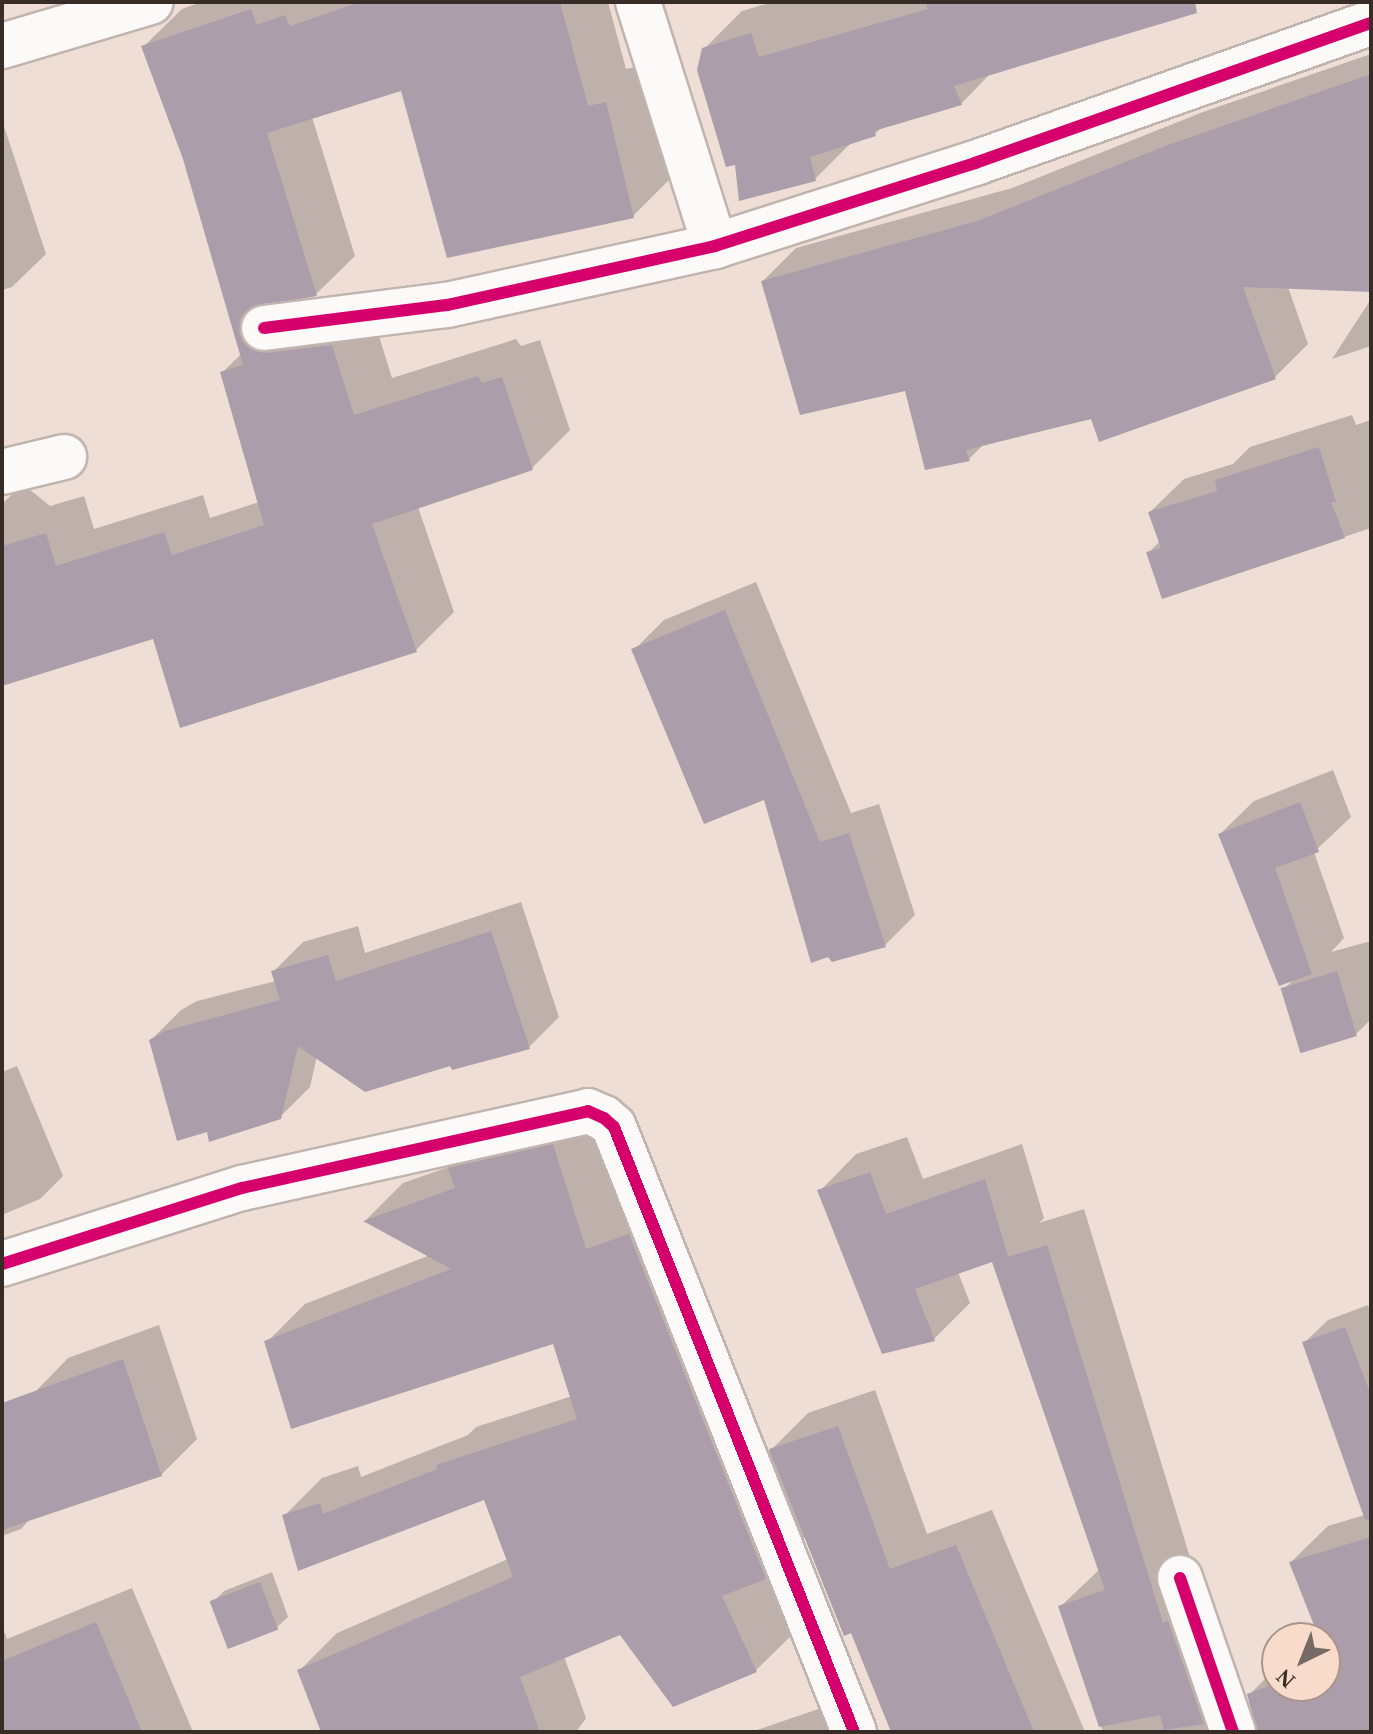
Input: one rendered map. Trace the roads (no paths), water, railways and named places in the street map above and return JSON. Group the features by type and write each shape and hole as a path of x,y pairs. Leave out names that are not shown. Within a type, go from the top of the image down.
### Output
{"street":[{"path":"2,46 151,2"},
{"path":"638,2 715,246"},
{"path":"264,328 447,305 715,246 975,163 1371,23"},
{"path":"2,472 64,457"},
{"path":"2,1264 242,1188 588,1111 604,1118 614,1127 854,1732"},
{"path":"1180,1578 1233,1732"}]}
